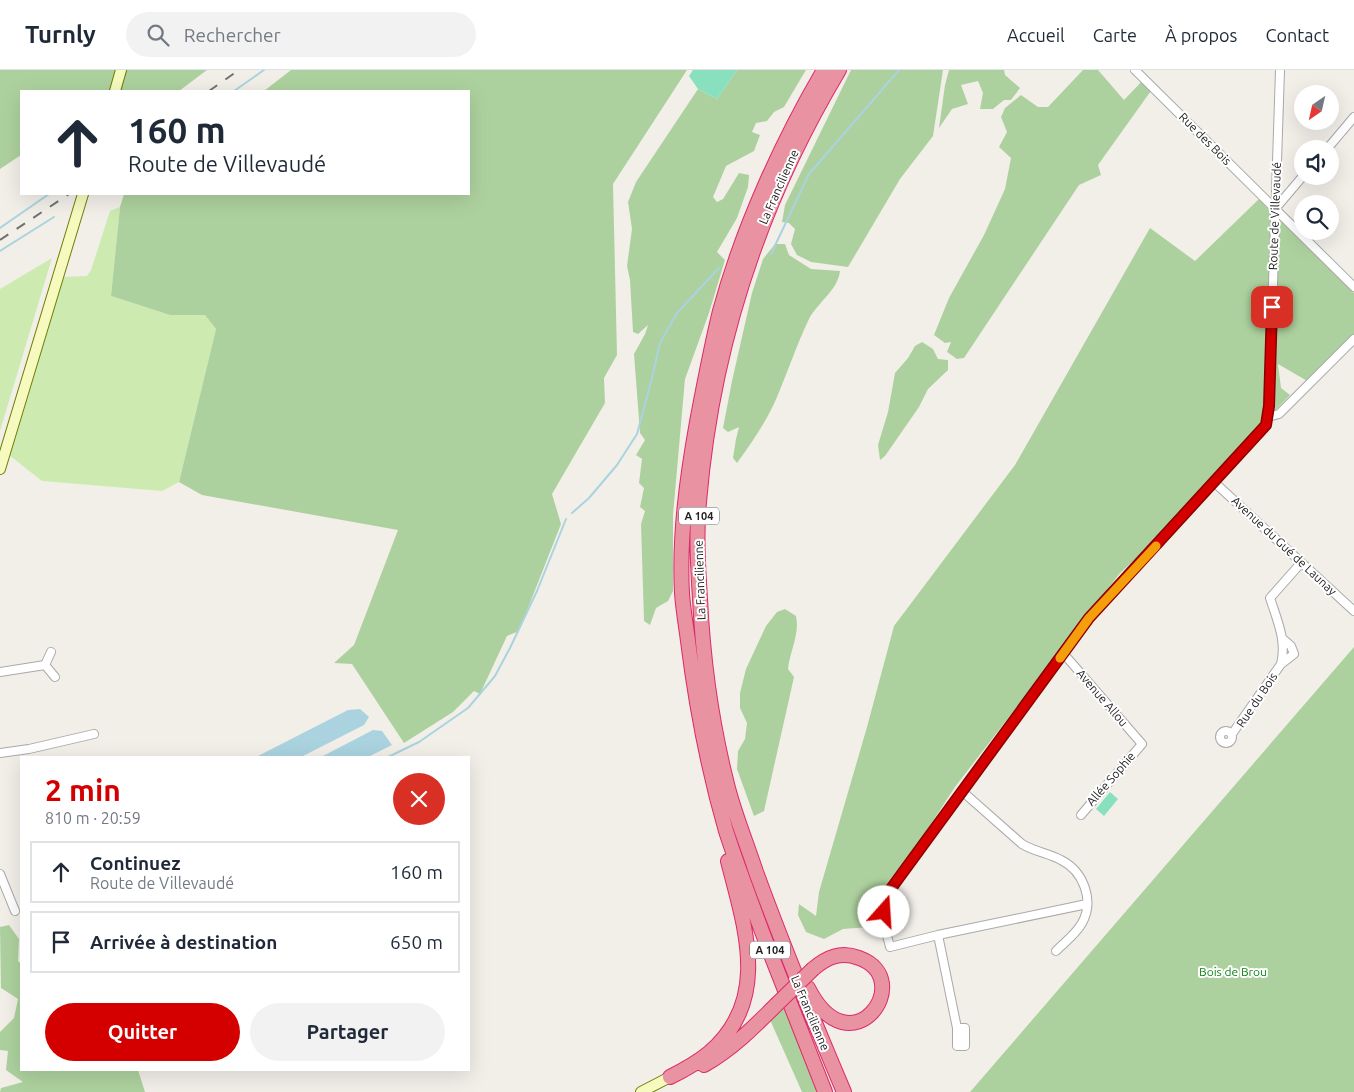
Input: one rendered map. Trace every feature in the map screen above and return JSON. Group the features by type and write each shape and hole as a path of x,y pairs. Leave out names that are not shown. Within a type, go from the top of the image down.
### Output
{"highway":[{"name":"La Francilienne","path":"824,70 785,142 755,209 721,310 689,465 682,529 682,593 698,712 720,806 742,878 825,1092"},
{"name":"La Francilienne","path":"838,70 796,148 766,214 742,281 728,329 715,391 699,503 698,568 707,686 714,728 727,783 743,835 794,974 844,1092"},
{"path":"672,1080 708,1054 727,1035 741,1011 747,987 749,972 748,950 744,924 717,818 720,806"},
{"path":"672,1080 703,1066 734,1045 749,1033 776,1005 813,969 824,960 838,955 849,955 864,960 873,966 882,982 882,996 877,1008 868,1018 860,1021 842,1022 834,1019 821,1009 806,983 794,974"}],"main road":[{"path":"114,90 121,70"},
{"path":"0,469 83,195"},
{"path":"641,1092 672,1080"},
{"path":"654,1092 672,1080"}],"street":[{"name":"Rue des Bois","path":"1135,70 1354,287"},
{"name":"Route de Villevaudé","path":"1268,417 1280,70"},
{"path":"1334,140 1354,117"},
{"path":"1275,209 1295,185"},
{"path":"1087,904 938,935 890,948 884,923 884,912 890,890 1089,618 1260,432 1266,425 1268,417 1280,414 1354,339"},
{"name":"Avenue du Gué de Launay","path":"1214,482 1354,611"},
{"name":"Rue du Bois","path":"1232,734 1281,664 1294,654 1291,646 1283,639 1270,598 1301,563"},
{"path":"44,665 51,652"},
{"name":"Avenue Allou","path":"1063,653 1142,744"},
{"path":"0,672 44,665"},
{"path":"44,665 55,677"},
{"path":"0,754 94,734"},
{"name":"Allée Sophie","path":"1081,815 1142,744"},
{"path":"963,792 1022,844 1052,856 1072,868 1084,884 1087,904 1084,921 1056,951"},
{"path":"0,874 15,911"},
{"path":"938,935 957,1028"}],"green space":[{"path":"0,70 207,70 180,90 20,90 20,156 0,169"},
{"path":"291,70 687,70 613,184 617,355 604,378 605,403 552,494 561,524 519,631 507,636 480,694 474,691 453,712 404,743 352,664 334,663 354,645 398,530 202,495 179,482 216,329 205,315 170,315 111,296 120,207 124,195 470,195 470,90 265,90"},
{"path":"693,70 737,70 717,99 698,89 689,76"},
{"path":"737,70 806,70 784,107 774,112 767,121 756,123 752,132 760,135 754,151 726,166 713,197 717,202 723,199 739,173 749,175 748,187 737,218 717,252 725,260 709,313 685,379 673,515 673,591 668,601 656,608 650,625 644,621 641,524 645,511 640,507 644,488 639,483 642,459 636,455 645,440 640,433 634,354 648,325 638,334 633,332 630,280 627,266 632,229 628,202 636,182 698,89 717,99"},
{"path":"851,70 943,70 933,136 900,179 848,267 811,262 797,255 791,244 795,229 789,223 782,222 785,205"},
{"path":"949,70 1004,70 1005,75 1020,88 1011,100 1004,100 993,109 980,109 983,93 978,81 961,85 968,104 952,109 939,128"},
{"path":"1083,70 1098,70 1124,100 1144,79 1153,88 1098,165 1101,175 1079,185 964,358 957,359 947,352 951,342 945,343 934,335 949,298 984,235 1005,189 1011,158 999,147 1007,132 1001,117 1005,108 1021,95 1038,107 1048,107"},
{"path":"1259,199 1294,234 1294,240 1300,240 1354,293 1354,335 1309,382 1278,364 1281,388 1290,395 1183,507 1160,537 1120,573 955,787 925,833 886,885 871,898 870,927 843,929 824,939 806,932 798,915 799,904 816,916 819,892 894,626 1015,465 1150,228 1195,261"},
{"path":"120,207 111,296 170,315 205,315 216,329 179,482 162,491 42,481 9,455 61,277 87,276 91,270 110,211"},
{"path":"775,244 785,244 789,255 811,269 840,271 836,284 809,319 769,414 737,463 733,458 739,427 728,432 723,428 752,293 763,259"},
{"path":"52,258 0,431 0,289"},
{"path":"922,342 933,349 938,359 948,360 948,370 928,389 919,407 885,456 880,460 878,445 888,412 895,373 908,358 915,346"},
{"path":"785,609 796,616 797,623 796,636 788,669 794,677 764,811 754,816 737,769 738,751 745,739 747,723 740,708 740,693 746,669 766,626 777,612"},
{"name":"Bois de Brou","path":"1354,647 1354,1092 970,1092"},
{"path":"1110,792 1118,799 1104,816 1096,809"},
{"path":"9,925 19,939 20,1071 138,1071 145,1092 0,1092 1,1088 23,1082 6,1070 8,1051 0,1050 0,1032 14,1018 18,999 1,988 0,927"},
{"path":"780,1006 786,1010 820,1092 802,1092 771,1022 772,1015"}],"water":[{"path":"360,709 369,717 364,725 303,756 258,756 348,710"},
{"path":"373,730 382,731 392,745 370,756 323,756"}],"waterway":[{"path":"235,90 264,70"},
{"path":"771,254 809,174 899,70"},
{"path":"0,228 48,195"},
{"path":"0,251 54,217"},
{"path":"572,513 589,498 617,465 637,434 660,343 677,313 719,268"},
{"path":"390,756 419,742 468,708 495,676 537,591 566,519"}],"railway":[{"path":"210,90 239,70"},
{"path":"0,240 68,195"}],"slow traffic":[{"path":"1060,658 1089,618 1156,546"}],"route":[{"path":"884,912 890,890 1089,618 1266,425 1269,406 1272,307"}]}
